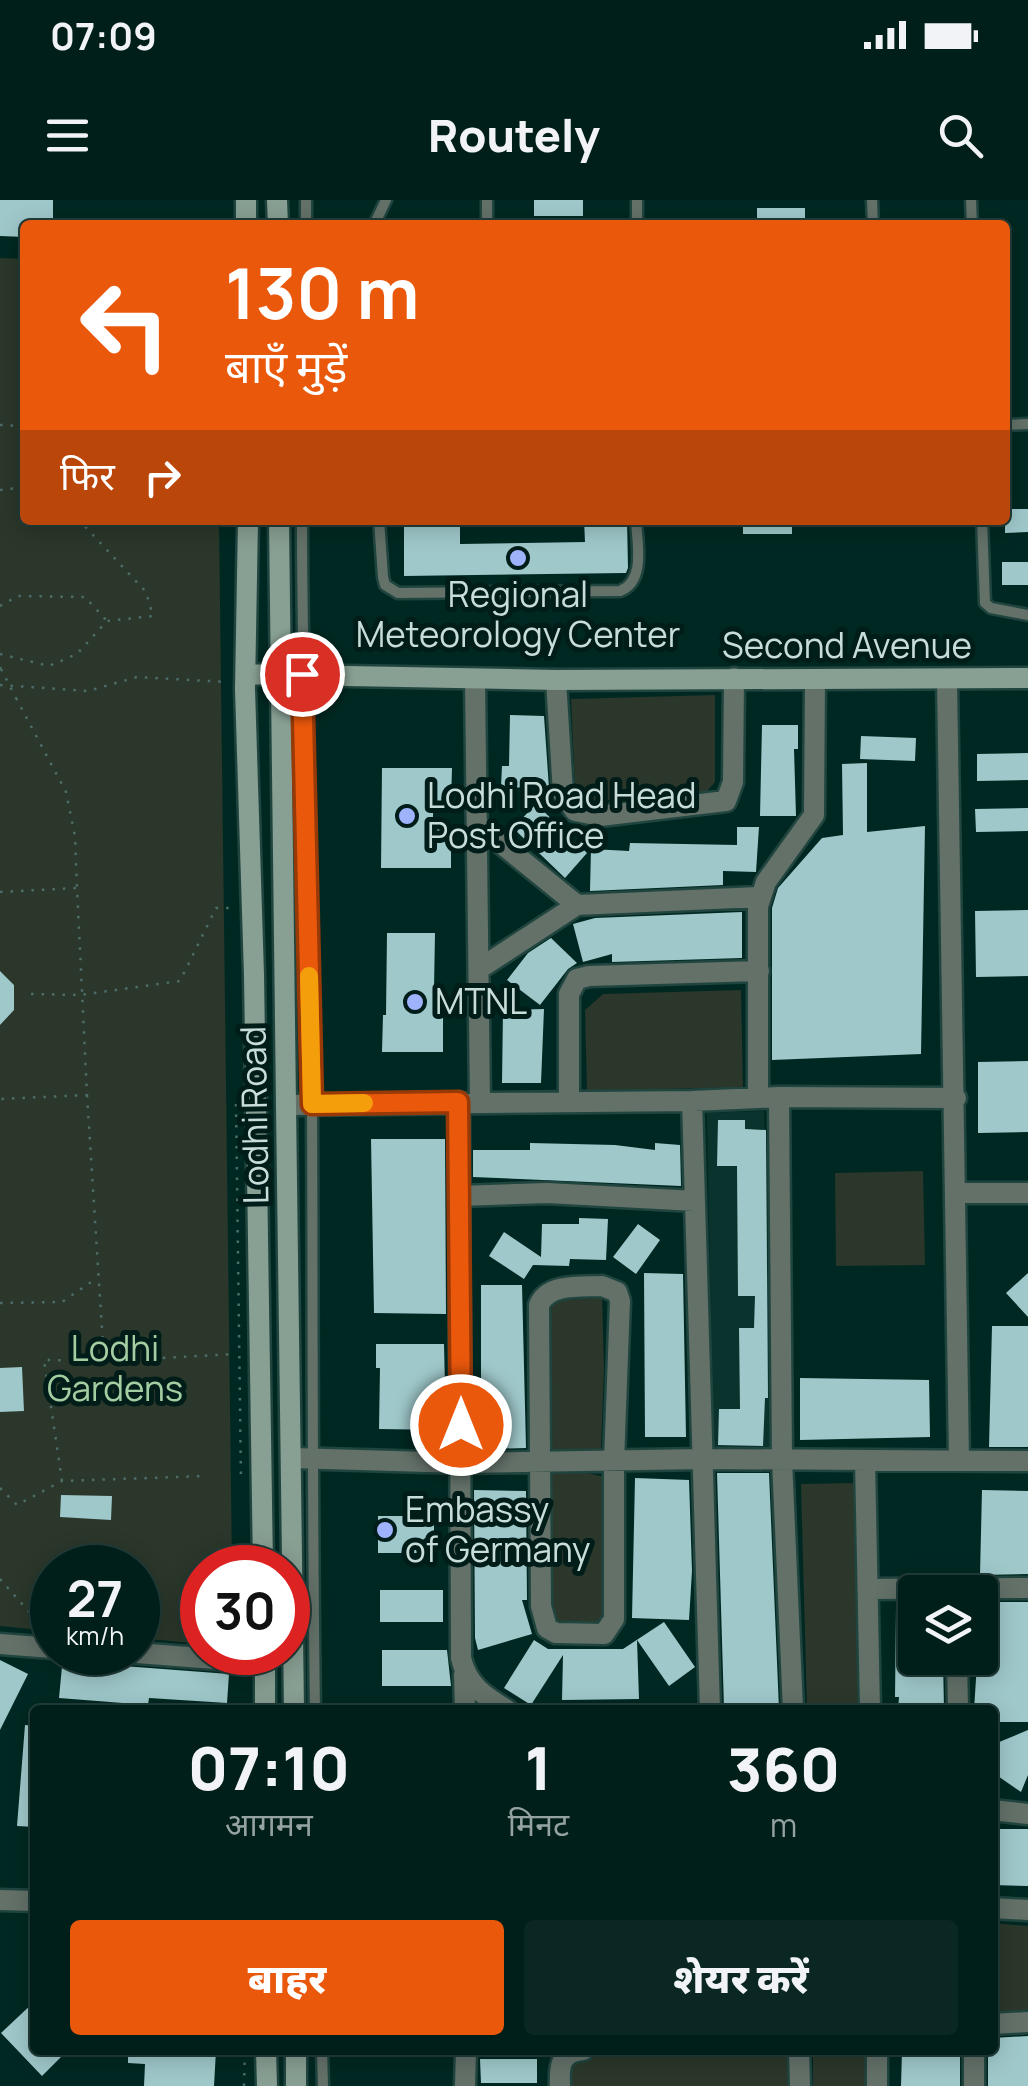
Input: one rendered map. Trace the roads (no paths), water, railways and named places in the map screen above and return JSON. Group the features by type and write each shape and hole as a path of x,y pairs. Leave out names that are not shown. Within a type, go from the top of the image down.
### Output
{"main road":[{"name":"Lodhi Road","path":"248,525 246,674 263,1545"},
{"name":"Lodhi Road","path":"279,525 278,674 288,1106 301,1458 294,1705"},
{"name":"Second Avenue","path":"246,674 556,680 1028,678"},
{"path":"264,1705 265,1675"},
{"path":"266,2055 267,2086"},
{"path":"296,2055 296,2086"}],"street":[{"path":"465,1705 461,1658 460,1196 478,969 476,678"},
{"path":"556,680 564,792 575,811 600,816 726,801 733,782 734,678"},
{"path":"947,679 959,1460"},
{"path":"793,1705 768,1097 759,972 759,897 814,815 815,680"},
{"path":"477,824 577,905"},
{"path":"478,969 577,905 759,897"},
{"path":"569,1102 570,994 577,979 759,972"},
{"path":"288,1106 768,1097 956,1098"},
{"path":"692,1101 710,1705"},
{"path":"460,1196 548,1193 696,1201"},
{"path":"957,1193 1028,1193"},
{"path":"602,1286 617,1292 620,1301 614,1618 610,1628 596,1636 556,1634 546,1628 542,1619 540,1462 542,1297 553,1290 602,1286"},
{"path":"301,1458 461,1464 703,1459 1028,1461"},
{"path":"865,1460 870,1705"},
{"path":"869,1588 898,1589"},
{"path":"998,1589 1028,1588"},
{"path":"0,1644 30,1646"},
{"path":"464,1674 484,1696 499,1705"},
{"path":"958,1675 958,1705"},
{"path":"998,1811 1028,1814"},
{"path":"0,1900 30,1901"},
{"path":"998,1908 1028,1910"},
{"path":"998,2024 1028,2022"},
{"path":"464,2086 466,2055"},
{"path":"560,2086 562,2059 567,2055"},
{"path":"799,2055 800,2086"},
{"path":"876,2055 877,2086"},
{"path":"974,2055 974,2086"}],"lane":[{"path":"302,525 312,1104 301,1458 316,1705"},
{"path":"379,525 382,578 385,585 398,593 620,591 628,588 637,574 636,525"},
{"path":"982,525 985,603 991,608 1028,615"},
{"path":"322,2055 322,2086"}],"place":[{"name":"Regional Meteorology Center","path":"518,558"},
{"name":"Lodhi Road Head Post Office","path":"407,816"},
{"name":"MTNL","path":"415,1002"},
{"name":"Embassy of Germany","path":"385,1530"}],"park label":[{"name":"Lodhi Gardens","path":"115,1369"}]}
